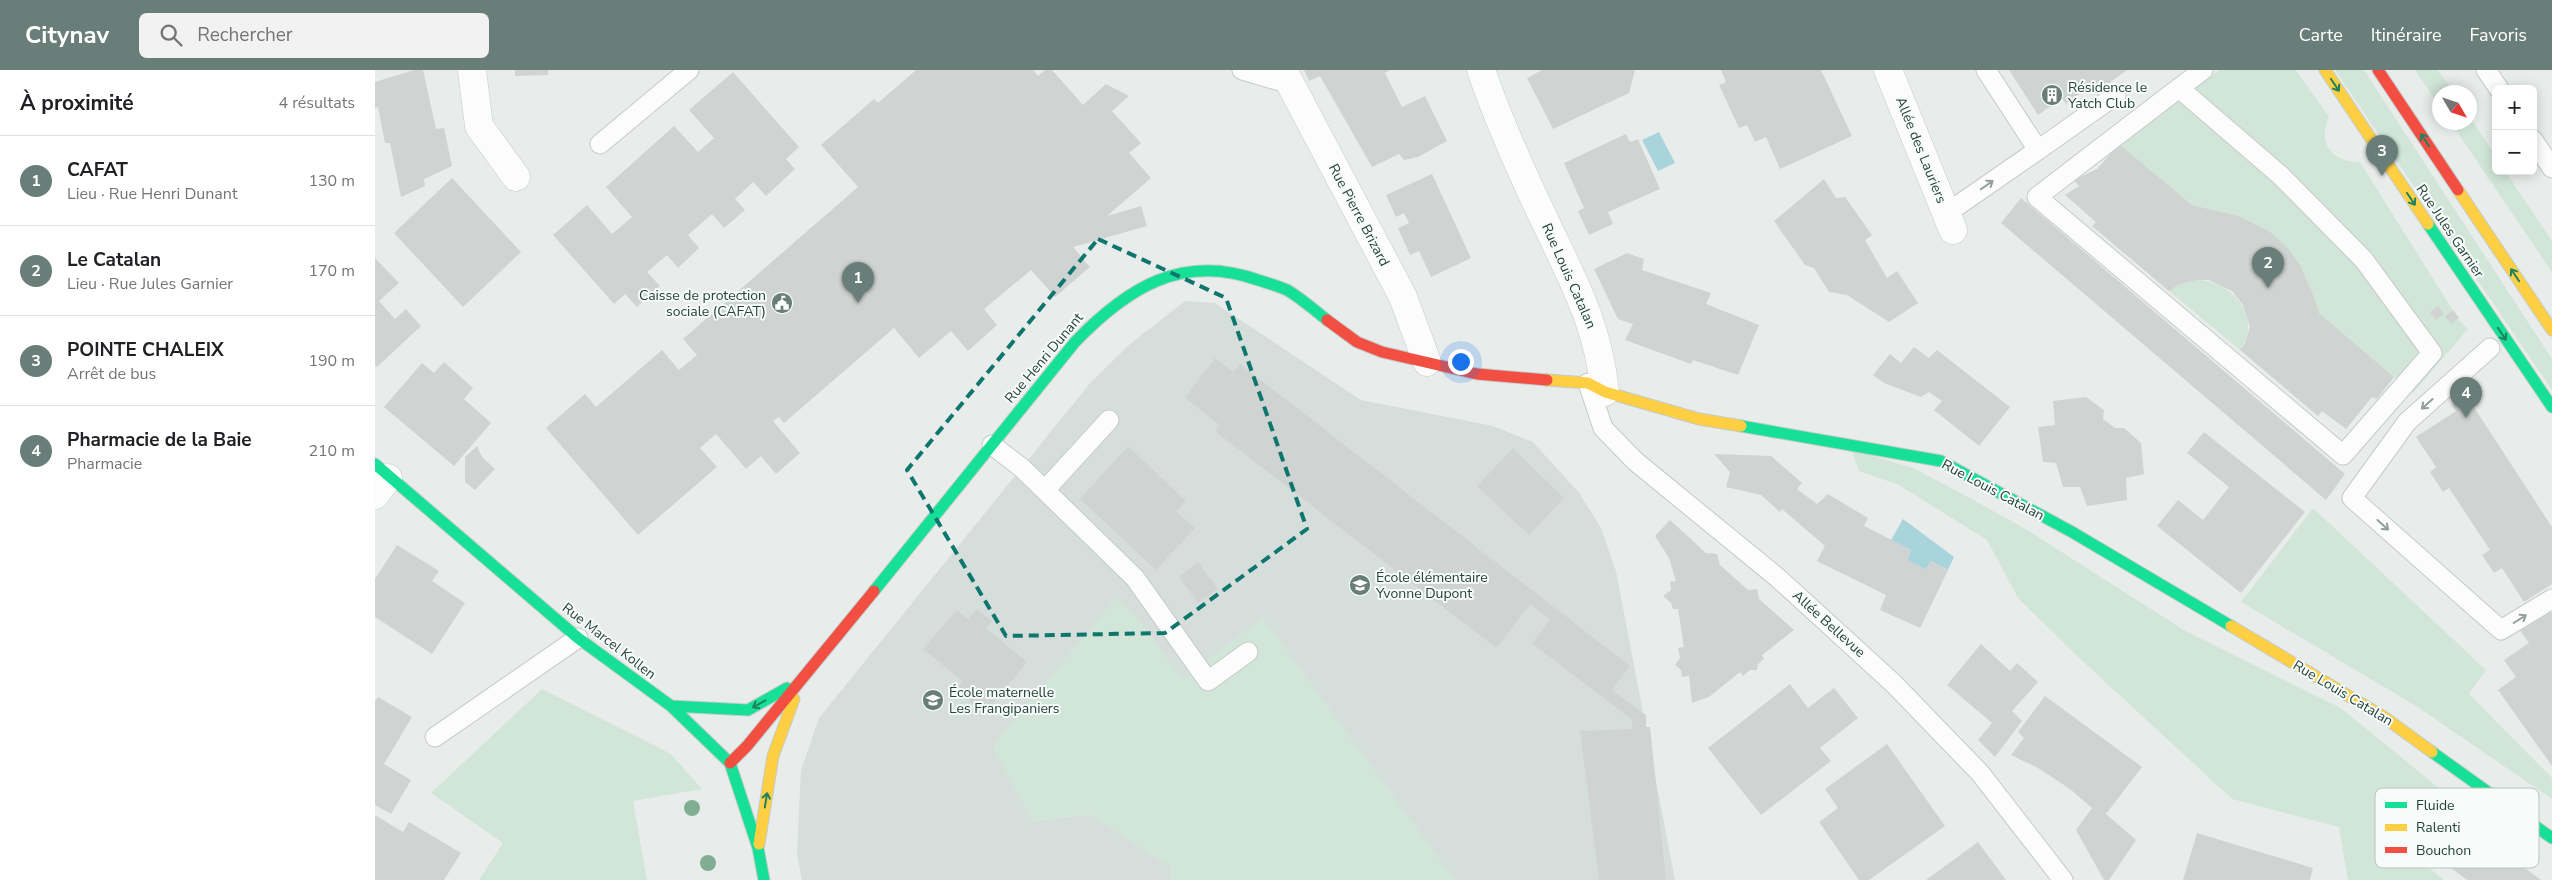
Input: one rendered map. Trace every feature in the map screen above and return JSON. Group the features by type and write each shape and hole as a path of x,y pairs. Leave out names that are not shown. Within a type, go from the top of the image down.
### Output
{"street":[{"path":"471,70 479,126 516,177"},
{"name":"Rue Louis Catalan","path":"1481,70 1501,127 1588,312 1600,351 1597,388 1699,419 1941,461 2072,532 2385,717 2483,788"},
{"name":"Allée des Lauriers","path":"1888,70 1950,221"},
{"name":"Rue Jules Garnier","path":"2325,70 2552,407"},
{"path":"2378,70 2552,330"},
{"name":"Rue Pierre Brizard","path":"1287,77 1403,297 1427,362"},
{"name":"Rue Henri Dunant","path":"730,762 747,746 802,680 1075,342 1100,316 1136,291 1168,275 1204,271 1235,272 1287,290 1357,342 1382,352 1477,374 1597,388"},
{"name":"Rue Marcel Kollen","path":"379,479 577,638 671,706 730,762 758,848 764,880"},
{"name":"Rue Henri Dunant","path":"671,706 748,710 802,680"},
{"name":"Rue Henri Dunant","path":"758,848 773,756 802,680"},
{"name":"Rue Louis Catalan","path":"2539,829 2552,838"}],"lane":[{"path":"600,144 689,70"},
{"path":"1243,70 1287,77"},
{"path":"1986,70 2039,150"},
{"path":"2179,88 2280,175 2364,260 2432,353 2343,455 2037,197 2179,88 2203,70"},
{"path":"2486,70 2496,85"},
{"path":"1950,221 2039,150 2116,96"},
{"path":"2537,146 2552,168"},
{"path":"2490,348 2407,422 2352,498 2501,630 2552,599"},
{"name":"Allée Bellevue","path":"1597,388 1603,428 1635,460 1778,578 1894,684 1980,773 2063,880"},
{"path":"1045,490 1109,420"},
{"path":"991,445 1022,468 1135,578 1208,681 1248,652"},
{"path":"435,737 577,638"}],"highlighted area":[{"path":"1098,239 1226,298 1307,529 1165,633 1006,636 907,470"}],"shaded area":[{"name":"École élémentaire Yvonne Dupont","path":"1185,301 1215,303 1361,400 1493,426 1533,442 1580,494 1601,528 1616,571 1675,880 1328,880 1182,679 1033,821 1090,814 1170,866 1172,880 802,880 797,854 801,770 819,718 1091,382 1130,344"}],"green space":[{"path":"2219,70 2296,70 2329,117 2325,135 2329,149 2342,159 2360,162 2459,320 2468,329 2413,393 2319,313 2300,265 2269,231 2239,216 2192,205 2119,145"},
{"path":"2335,70 2364,70 2552,359 2552,390"},
{"path":"2415,70 2438,70 2448,85 2432,85 2432,96"},
{"path":"2477,128 2492,151 2492,175 2508,175 2552,241 2552,272 2456,130 2477,130"},
{"path":"2198,280 2211,282 2223,287 2241,303 2246,314 2248,326 2246,338 2240,350 2169,291 2180,284"},
{"path":"1852,450 1913,468 2024,528 2187,632 2341,708 2439,788 2375,788 2375,868 2429,868 2444,880 2348,880 2339,827 2232,799 2076,655 2018,598 1987,540 1899,485 1859,471"},
{"path":"2313,508 2486,670 2469,694 2552,778 2552,799 2539,790 2539,788 2536,788 2416,706 2241,602"},
{"path":"1116,598 1137,618 1182,678 1263,618 1455,880 1172,880 1169,866 1090,814 1033,821 992,747"},
{"path":"542,689 671,754 702,789 633,801 647,880 479,880 503,843 431,793"}],"water":[{"path":"1659,132 1675,163 1658,171 1642,140"},
{"path":"1903,519 1954,557 1948,570 1931,561 1926,570 1907,560 1911,550 1891,540"}],"building":[{"path":"414,70 423,70 436,129 444,128 452,166 424,179 425,186 401,197 390,143 385,143 378,107 375,108 375,82"},
{"path":"515,70 548,70 548,75 515,76"},
{"name":"Caisse de protection sociale (CAFAT)","path":"916,70 1033,70 1038,76 1045,70 1052,70 1083,105 1106,84 1129,96 1112,111 1141,143 1129,153 1151,178 1107,216 1141,206 1147,226 1073,247 1090,267 1055,297 1031,270 984,309 997,325 968,351 951,331 919,358 894,328 784,423 779,417 773,421 800,453 776,474 761,456 746,469 716,434 700,448 717,467 638,535 546,428 585,394 596,407 662,350 679,370 697,355 683,339 858,187 821,145 874,99 878,103"},
{"path":"1304,70 1390,70 1385,73 1402,107 1425,96 1447,141 1418,157 1404,160 1399,154 1372,167 1320,76 1309,81"},
{"path":"1542,70 1635,70 1629,93 1553,129 1527,78"},
{"path":"1721,70 1821,70 1852,136 1780,169 1766,137 1755,142 1747,125 1739,128 1719,85 1726,82"},
{"name":"Résidence le Yatch Club","path":"2009,70 2127,70 2098,91 2093,84 2066,104 2062,98 2038,115"},
{"path":"733,72 799,147 786,159 795,169 766,196 753,182 735,199 745,210 724,228 712,214 688,235 699,248 678,268 667,255 647,272 660,286 637,307 625,294 614,304 553,235 587,205 612,234 632,217 606,187 674,126 698,152 714,138 689,110"},
{"path":"1626,134 1630,142 1638,139 1660,189 1608,212 1613,224 1589,235 1578,211 1584,208 1564,163"},
{"path":"2119,144 2192,205 2239,216 2269,231 2286,246 2300,265 2319,313 2394,377 2377,399 2372,397 2346,429 2322,411 2318,416 2240,350 2245,343 2250,327 2243,305 2232,291 2209,280 2198,280 2180,284 2169,291 2092,226 2096,222 2065,195 2079,186 2074,180 2097,169"},
{"path":"1432,174 1471,258 1431,277 1419,251 1410,255 1398,228 1409,223 1404,213 1396,217 1386,195"},
{"path":"452,178 521,252 463,307 394,233"},
{"path":"1824,179 1836,198 1845,197 1872,235 1865,240 1887,278 1897,271 1918,303 1889,322 1847,295 1829,292 1814,268 1805,265 1774,221"},
{"path":"2021,198 2345,474 2326,500 2001,223"},
{"path":"1627,253 1644,259 1642,270 1711,293 1706,304 1759,325 1738,375 1693,360 1691,364 1625,340 1633,324 1618,319 1594,269"},
{"path":"375,258 399,283 379,301 395,319 406,309 421,326 377,367 375,365"},
{"path":"2438,306 2444,314 2436,320 2430,312"},
{"path":"2453,310 2459,318 2451,324 2445,316"},
{"path":"1914,347 1929,358 1937,350 2010,407 1979,446 1934,410 1942,401 1929,392 1921,397 1884,383 1873,375 1890,354 1901,363"},
{"path":"1215,358 1233,372 1240,364 1630,666 1612,690 1646,715 1646,727 1650,727 1666,880 1599,880 1580,731 1632,729 1632,720 1532,643 1550,620 1530,604 1496,648 1215,431 1220,425 1185,398"},
{"path":"444,362 473,388 464,399 491,423 454,466 384,407 422,363 434,373"},
{"path":"2466,395 2552,527 2552,584 2524,602 2502,568 2494,573 2482,555 2490,550 2449,488 2443,492 2430,472 2436,467 2416,437 2456,411 2452,405"},
{"path":"2086,397 2104,410 2103,419 2115,428 2124,428 2141,443 2144,474 2126,478 2127,500 2087,506 2080,487 2063,487 2056,463 2043,462 2038,427 2055,425 2053,401"},
{"path":"2204,432 2305,512 2241,593 2157,526 2178,500 2203,520 2229,487 2187,453"},
{"path":"477,446 482,457 495,469 475,490 465,482 465,457"},
{"path":"1128,446 1186,501 1176,511 1195,528 1156,570 1080,499"},
{"path":"1513,448 1564,498 1529,535 1477,486"},
{"path":"1714,454 1771,456 1802,483 1797,489 1817,504 1828,494 1868,518 1864,526 1911,550 1907,560 1926,570 1931,561 1948,570 1920,628 1880,610 1886,595 1817,561 1825,546 1782,509 1780,512 1761,495 1726,487 1730,472"},
{"path":"1670,520 1706,553 1717,554 1720,565 1748,590 1757,589 1759,599 1794,630 1762,655 1764,659 1758,664 1757,670 1750,670 1743,676 1740,672 1709,697 1692,703 1689,676 1682,677 1681,670 1675,665 1680,658 1678,648 1684,647 1678,609 1673,609 1671,603 1663,596 1671,590 1670,582 1676,581 1669,558 1655,536"},
{"path":"397,545 439,571 432,581 465,603 432,654 375,617 375,579"},
{"path":"1198,562 1218,589 1198,603 1179,577"},
{"path":"2548,608 2552,614 2552,766 2498,690 2516,677 2504,660 2529,643 2519,629"},
{"path":"977,609 992,621 986,628 1027,662 984,714 955,689 962,681 923,649 957,610 968,619"},
{"path":"1981,644 2010,671 2017,663 2038,682 2012,711 2022,721 1995,757 1978,740 1992,723 1947,685"},
{"path":"1790,684 1808,708 1834,688 1858,718 1820,748 1831,761 1761,815 1708,748"},
{"path":"2045,696 2142,767 2106,814 2136,840 2109,880 2104,880 2076,830 2092,808 2070,789 2038,768 2011,755 2024,738 2018,732"},
{"path":"378,697 412,717 384,764 411,780 391,814 375,805 375,701"},
{"path":"1887,744 1945,826 1869,880 1859,880 1819,822 1838,808 1825,789"},
{"path":"375,815 403,832 409,822 461,853 444,880 375,880"},
{"path":"2197,833 2313,868 2310,880 2183,880"},
{"path":"1978,842 2006,880 1926,880"},
{"path":"2451,868 2525,868 2541,880 2467,880"}],"traffic: fast":[{"path":"2428,224 2552,407"},
{"path":"874,591 1075,342 1115,306 1136,292 1157,281 1180,274 1205,271 1230,273 1287,290 1327,320"},
{"path":"1741,426 1941,461 2072,532 2231,626"},
{"path":"375,464 578,638 671,706 730,763 758,848 764,880"},
{"path":"671,706 748,710 787,688"},
{"path":"2432,752 2482,788"},
{"path":"2539,829 2552,838"}],"traffic: slow":[{"path":"2325,70 2428,224"},
{"path":"2458,190 2552,330"},
{"path":"1547,380 1588,383 1605,392 1699,419 1741,426"},
{"path":"2231,626 2384,717 2432,752"},
{"path":"759,844 773,756 794,699"}],"traffic: jam":[{"path":"2378,70 2458,190"},
{"path":"1327,320 1357,342 1382,352 1477,374 1547,380"},
{"path":"730,763 747,746 874,591"}],"place":[{"name":"Résidence le Yatch Club","path":"2052,95"},
{"name":"POINTE CHALEIX","path":"2382,176"},
{"name":"Le Catalan","path":"2268,288"},
{"name":"Caisse de protection sociale (CAFAT)","path":"782,303"},
{"name":"CAFAT","path":"858,303"},
{"name":"Pharmacie de la Baie","path":"2466,418"},
{"name":"École élémentaire Yvonne Dupont","path":"1360,585"},
{"name":"École maternelle Les Frangipaniers","path":"933,700"}]}
